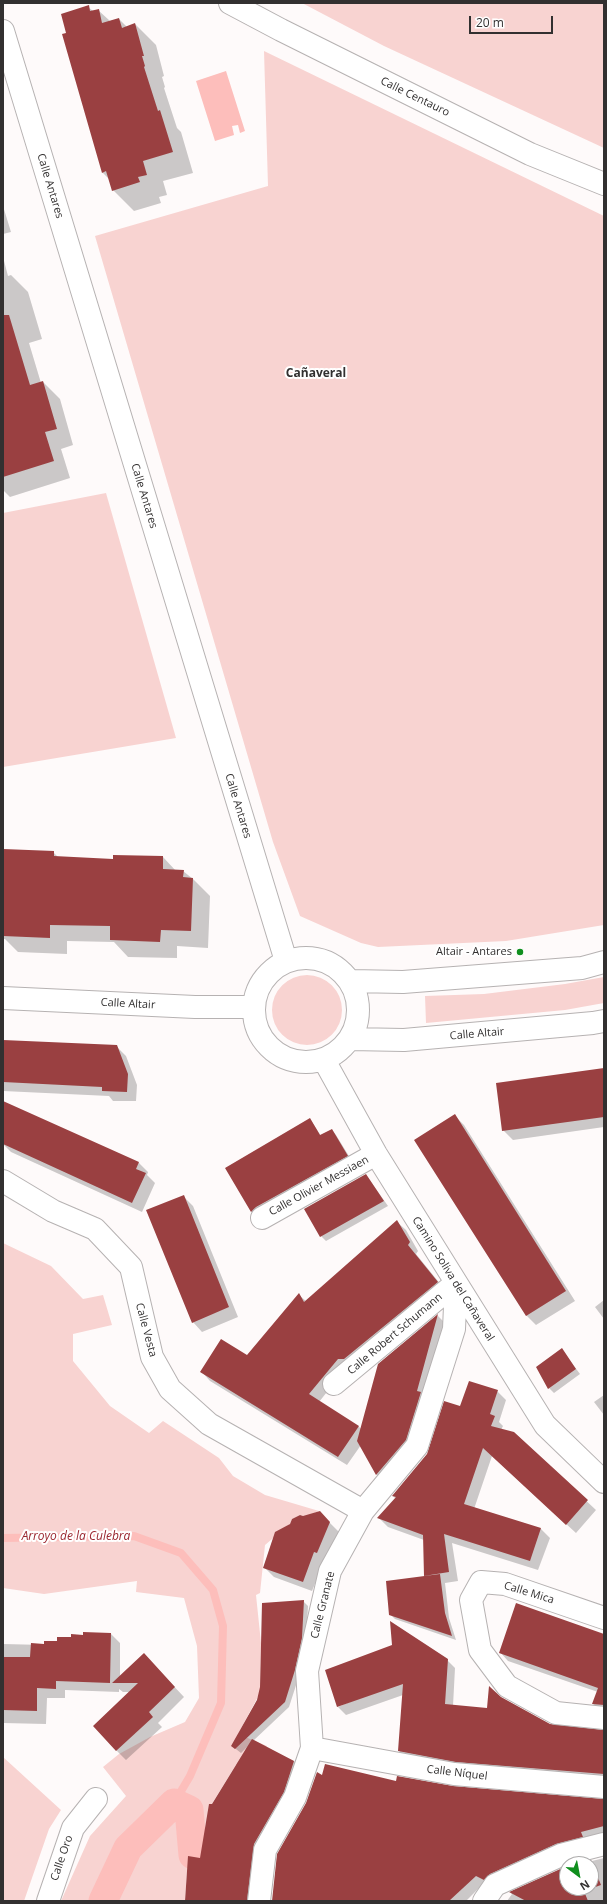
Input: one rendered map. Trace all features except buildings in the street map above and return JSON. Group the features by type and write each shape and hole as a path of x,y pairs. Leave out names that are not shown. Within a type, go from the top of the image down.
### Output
{"street":[{"name":"Calle Centauro","path":"230,3 530,154 604,184"},
{"name":"Calle Antares","path":"3,31 286,961"},
{"path":"310,957 333,964 351,981 359,1010 350,1039 339,1052 324,1060 302,1062 282,1057 265,1044 256,1026 253,1007 256,992 263,979 273,968 286,961 310,957"},
{"path":"351,981 403,982 582,968 604,962"},
{"name":"Calle Altair","path":"3,998 195,1007 253,1007"},
{"name":"Calle Altair","path":"350,1039 404,1040 604,1021"},
{"name":"Camino Soliva del Cañaveral","path":"324,1060 376,1154 545,1425 604,1482"},
{"name":"Calle Olivier Messiaen","path":"262,1218 376,1154"},
{"name":"Calle Vesta","path":"3,1181 54,1211 95,1229 131,1267 152,1357 170,1389 209,1424 362,1511"},
{"name":"Calle Robert Schumann","path":"334,1384 456,1283"},
{"name":"Calle Granate","path":"259,1901 265,1850 295,1797 312,1748 307,1671 330,1571 362,1511 417,1446 454,1329 456,1283"},
{"name":"Calle Mica","path":"604,1618 505,1584 481,1582 471,1600 480,1650 507,1686 556,1713 604,1718"},
{"name":"Calle Níquel","path":"312,1748 454,1774 604,1786"},
{"name":"Calle Oro","path":"48,1901 73,1828 96,1799"},
{"path":"484,1901 496,1885 562,1855 604,1844"}],"shaded area":[{"path":"302,3 604,3 604,148 384,46"},
{"path":"264,51 604,216 604,925 506,941 378,947 361,943 300,916 273,842 95,236 268,186"},
{"path":"226,71 245,131 240,133 238,125 232,126 234,135 215,141 196,81"},
{"path":"106,493 176,738 3,767 3,513"},
{"path":"300,975 314,975 327,981 336,990 340,996 342,1010 340,1024 332,1035 321,1043 314,1045 300,1045 293,1043 282,1035 274,1024 272,1017 272,1003 274,996 282,985 293,977"},
{"path":"604,977 604,1003 565,1010 426,1023 425,996 484,994 565,984"},
{"path":"3,1243 51,1266 83,1299 103,1295 112,1325 73,1334 73,1361 110,1406 149,1433 163,1421 219,1458 233,1476 265,1495 319,1511 305,1517 300,1515 292,1519 290,1524 265,1545 260,1593 256,1595 261,1643 260,1693 238,1734 267,1746 257,1761 236,1765 213,1802 206,1823 200,1858 188,1856 185,1901 61,1901 90,1836 126,1796 103,1767 119,1754 150,1737 185,1722 199,1698 197,1646 184,1598 136,1592 137,1581 44,1594 3,1588"},
{"path":"3,1757 61,1810 49,1829 24,1901 3,1901"}],"waterway":[{"name":"Arroyo de la Culebra","path":"3,1538 134,1536 181,1553 213,1590 223,1626 221,1703 190,1776 174,1803"},
{"name":"Arroyo de la Culebra","path":"103,1901 128,1848 174,1803 189,1810 193,1855"}],"place":[{"name":"Altair - Antares","path":"520,952"}],"district":[{"name":"Cañaveral","path":"316,374"}]}
